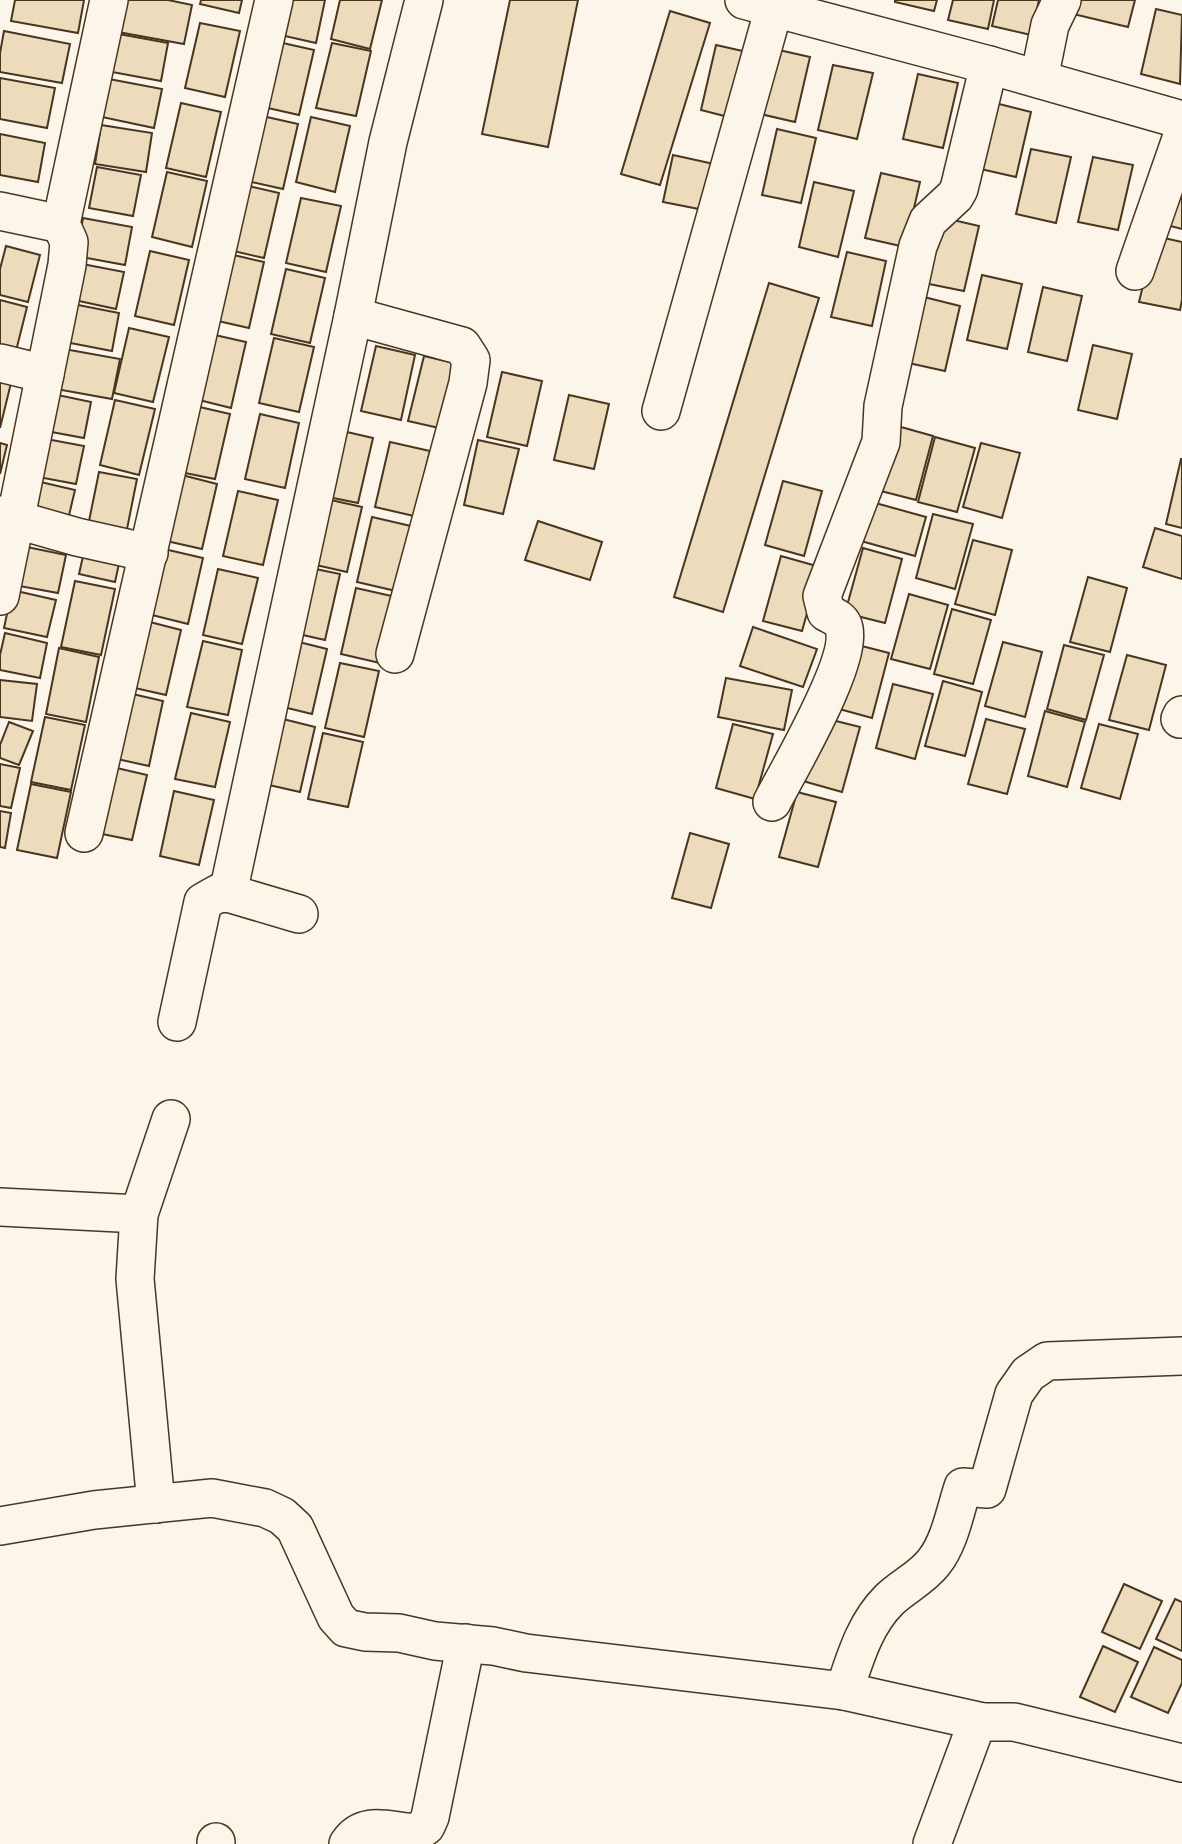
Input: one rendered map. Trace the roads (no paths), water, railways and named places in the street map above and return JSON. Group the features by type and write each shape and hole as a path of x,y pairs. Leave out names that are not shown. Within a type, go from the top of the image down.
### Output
{"street":[{"path":"0,596 8,517 44,374 67,265 69,242 61,224 108,0"},
{"path":"84,833 274,0"},
{"path":"228,893 388,142 424,0"},
{"path":"1039,79 1049,26 1062,0"},
{"path":"661,411 759,4 989,65 1182,121"},
{"path":"772,802 830,690 843,653 842,625 826,612 822,596 881,442 883,406 918,246 928,221 959,189 989,65"},
{"path":"1135,271 1182,136"},
{"path":"0,211 61,224"},
{"path":"353,316 462,346 471,360 468,383 395,654"},
{"path":"0,363 44,374"},
{"path":"8,517 77,537 149,553"},
{"path":"177,1022 203,902 217,894 228,893 299,914"},
{"path":"156,1504 135,1279 139,1214 171,1119"},
{"path":"0,1207 139,1214"},
{"path":"844,1691 870,1625 889,1600 934,1562 947,1537 963,1488 988,1489 1014,1394 1028,1374 1047,1361 1182,1356"},
{"path":"0,1526 94,1510 212,1499 265,1508 282,1516 295,1528 336,1617 346,1628 844,1691 983,1721 1014,1722 1182,1763"},
{"path":"348,1844 366,1829 416,1833 426,1826 466,1643"},
{"path":"932,1844 972,1736 983,1721"}]}
